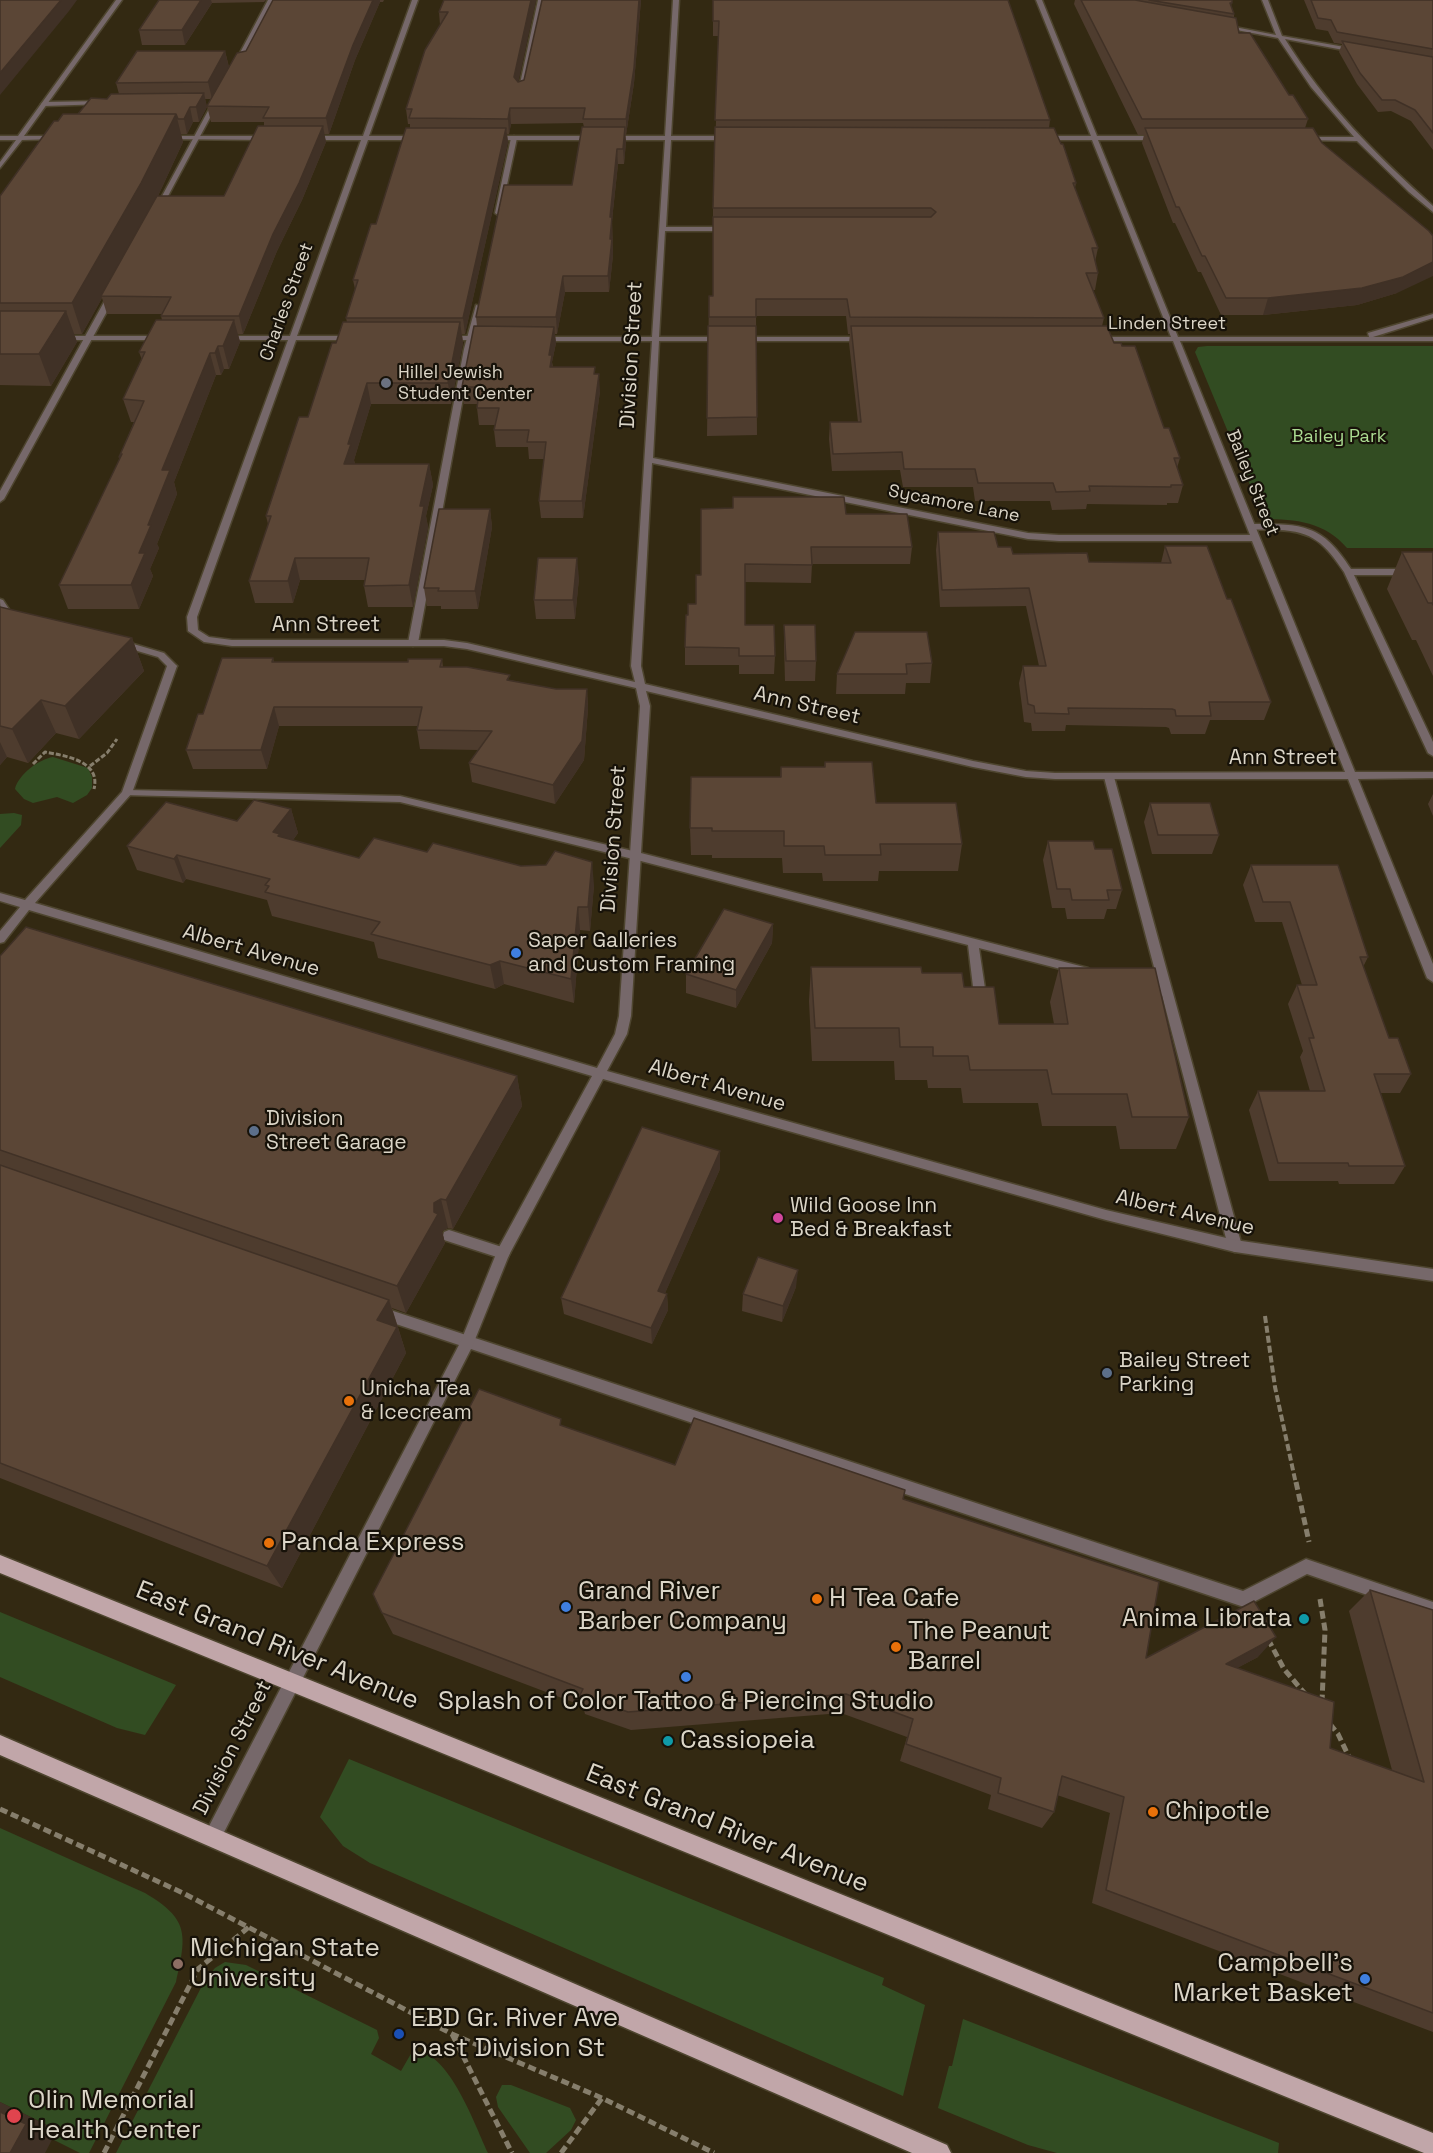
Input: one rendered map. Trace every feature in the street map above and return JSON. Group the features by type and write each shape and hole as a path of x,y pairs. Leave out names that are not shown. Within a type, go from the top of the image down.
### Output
{"main road":[{"name":"East Grand River Avenue","path":"0,1564 1433,2145"},
{"path":"0,1745 939,2153"}],"street":[{"path":"0,166 119,0"},
{"path":"230,75 271,0"},
{"name":"Charles Street","path":"192,617 415,0"},
{"path":"521,93 541,0"},
{"name":"Division Street","path":"213,1836 467,1343 503,1253 621,1034 625,1016 637,855 645,706 636,666 676,0"},
{"name":"Bailey Street","path":"1040,0 1433,978"},
{"path":"1265,0 1280,37 1323,100 1358,139 1433,210"},
{"path":"1216,26 1359,51"},
{"path":"150,223 220,94"},
{"path":"44,104 107,103"},
{"path":"202,103 214,103"},
{"path":"0,138 59,138"},
{"path":"162,138 276,138"},
{"path":"298,138 429,138"},
{"path":"483,138 738,138"},
{"path":"496,225 514,138"},
{"path":"1039,138 1161,138"},
{"path":"1290,139 1358,139"},
{"path":"662,229 741,229"},
{"path":"0,499 118,284"},
{"path":"412,643 471,338 482,293"},
{"path":"1359,339 1433,316"},
{"path":"53,338 172,338"},
{"path":"220,338 358,338"},
{"path":"437,338 494,338"},
{"path":"529,339 872,339"},
{"name":"Linden Street","path":"1082,339 1433,339"},
{"name":"Sycamore Lane","path":"649,460 1028,536 1256,538"},
{"path":"1252,526 1287,526 1314,533 1328,544 1348,572 1433,753"},
{"path":"1348,572 1433,572"},
{"path":"0,602 10,619 21,629"},
{"name":"Ann Street","path":"192,617 193,631 207,640 232,643 412,643 467,646 639,684 982,766 1026,774 1109,777 1433,775"},
{"path":"0,939 127,793 172,666 161,655 144,648 114,642"},
{"path":"1109,777 1235,1246"},
{"path":"127,793 400,800 637,855 1098,974"},
{"name":"Albert Avenue","path":"0,897 600,1074 1106,1215 1235,1246 1433,1275"},
{"path":"973,942 980,996"},
{"path":"1133,983 1168,992"},
{"path":"449,1236 503,1253"},
{"path":"365,1308 1244,1599 1306,1566 1433,1610"}],"path":[{"path":"33,764 45,752 90,766 96,775 96,786 91,795"},
{"path":"1265,1316 1275,1387 1315,1569 1325,1630 1321,1713"},
{"path":"1258,1592 1268,1640 1284,1669 1314,1704"},
{"path":"1327,1720 1338,1734 1352,1763"},
{"path":"0,1809 183,1893 452,2034 602,2098 714,2153"},
{"path":"104,2153 198,1969 249,1927"},
{"path":"452,2034 512,2153"},
{"path":"561,2153 602,2098"}],"green space":[{"name":"Bailey Park","path":"1433,346 1433,548 1347,548 1320,527 1299,521 1264,519 1195,352 1198,347"},
{"path":"53,757 88,768 92,777 92,788 87,795 73,803 57,797 33,803 24,799 15,789 20,778 36,764"},
{"path":"0,814 22,815 21,825 0,848"},
{"path":"0,1612 176,1685 145,1735 117,1728 0,1677"},
{"path":"349,1759 884,1978 882,1985 925,2005 903,2096 370,1863 343,1846 320,1817"},
{"path":"0,1828 145,1893 170,1911 181,1929 182,1952 176,1982 89,2153 80,2153 52,2139 57,2130 0,2102"},
{"path":"225,1962 246,1965 377,2030 379,2038 371,2054 401,2071 412,2052 425,2053 437,2061 459,2090 488,2153 116,2153 205,1980 215,1968"},
{"path":"963,2019 1279,2143 1278,2153 1057,2153 1028,2145 938,2108 949,2066 952,2066"},
{"path":"502,2085 511,2085 570,2108 576,2120 571,2130 546,2153 530,2153 498,2107 496,2097"}],"building":[{"path":"0,0 61,0 0,73"},
{"path":"159,0 201,0 182,30 139,30"},
{"path":"273,0 373,0 353,45 326,118 263,118 269,107 207,106 237,53 246,51"},
{"path":"444,0 531,0 514,77 518,82 524,80 542,0 639,0 634,68 626,119 583,119 585,108 510,108 508,119 409,118 412,109 406,109 425,50 448,12 439,12"},
{"path":"713,0 1008,0 1050,120 715,120 719,21 713,21"},
{"path":"1081,0 1135,0 1236,18 1239,33 1250,33 1289,95 1293,95 1308,119 1142,119"},
{"path":"1149,0 1232,0 1230,3 1234,14"},
{"path":"1311,0 1433,0 1433,49 1337,32 1331,20 1318,18"},
{"path":"1342,41 1433,57 1433,133 1415,110 1395,100 1382,100 1360,73"},
{"path":"137,51 225,51 208,82 116,83"},
{"path":"204,93 196,107 190,107 184,119 178,119 176,114 78,114 91,98 107,99 111,94"},
{"path":"63,114 176,114 141,183 72,303 0,303 0,196 54,121 58,121"},
{"path":"258,126 323,126 299,183 273,234 239,316 161,316 171,297 101,296 157,196 224,196"},
{"path":"582,127 625,127 623,149 617,149 610,217 612,217 610,239 612,239 608,276 563,276 556,317 476,317 504,185 572,185"},
{"path":"715,127 1054,128 1063,144 1076,183 1073,183 1098,248 1092,248 1098,273 1086,273 1104,318 850,317 847,299 756,299 756,317 709,317 709,296 713,296 713,217 931,217 936,212 931,208 713,208"},
{"path":"406,128 506,128 463,318 346,318 358,280 353,280 371,224 376,224"},
{"path":"1145,128 1313,128 1322,143 1429,231 1433,236 1433,262 1403,277 1362,288 1268,298 1226,298 1205,256 1202,256 1179,207 1176,207"},
{"path":"0,311 66,311 39,354 0,354"},
{"path":"156,320 234,320 223,346 218,346 215,353 210,353 162,470 170,470 148,525 151,525 139,553 145,553 131,585 59,585 122,454 119,457 144,401 123,399 145,352 139,352"},
{"path":"343,322 460,322 448,383 367,383 344,464 429,464 420,506 424,506 409,585 364,586 369,558 295,558 288,581 249,581 271,516 266,516 299,417 308,417 332,343 336,343"},
{"path":"474,326 554,327 549,355 552,355 550,367 595,367 594,374 599,374 582,501 539,501 546,442 527,442 529,430 494,430 499,408 477,408 478,387 462,387"},
{"path":"708,326 756,326 757,417 707,418"},
{"path":"851,326 1107,326 1114,343 1121,343 1122,346 1135,346 1164,428 1169,428 1180,458 1174,458 1183,485 1171,485 1171,487 1089,486 1090,491 1056,492 1053,483 978,483 975,469 904,469 902,452 833,454 830,422 861,422"},
{"path":"733,497 844,497 846,514 907,514 912,547 811,547 812,565 745,564 745,625 774,625 775,656 739,656 739,648 685,647 688,604 696,604 696,575 701,575 701,509 733,508"},
{"path":"439,509 490,509 475,591 438,591 439,588 424,588"},
{"path":"938,532 994,532 998,547 1011,547 1013,554 1087,553 1089,562 1171,563 1165,546 1207,546 1227,599 1231,599 1271,702 1209,702 1211,716 1176,716 1175,710 1172,709 1068,708 1069,714 1035,713 1034,706 1028,704 1023,666 1046,666 1029,588 942,590"},
{"path":"1402,552 1433,552 1433,605 1428,603"},
{"path":"538,558 577,558 573,600 534,600"},
{"path":"0,607 132,638 65,706 41,700 12,729 0,726"},
{"path":"784,625 815,625 816,661 786,661"},
{"path":"855,632 927,632 932,663 906,664 907,674 837,674"},
{"path":"222,658 273,658 272,662 408,662 408,659 442,659 440,667 467,667 510,675 507,680 556,689 587,689 582,741 553,785 469,763 492,731 417,730 422,707 274,707 261,750 186,750 198,714 203,714"},
{"path":"825,762 872,762 876,803 956,803 962,844 880,844 881,855 825,855 824,846 784,846 784,831 712,831 712,828 690,828 691,777 781,777 781,767 825,767"},
{"path":"254,800 291,809 273,832 280,834 278,836 359,858 374,838 427,852 433,843 521,866 546,865 555,851 592,862 588,907 578,907 571,979 500,961 490,965 371,934 380,922 265,892 269,886 265,885 270,879 177,855 174,859 127,846 166,802 237,821"},
{"path":"1150,803 1210,803 1219,835 1158,835"},
{"path":"1048,841 1093,841 1095,849 1112,849 1122,890 1107,890 1109,900 1072,900 1070,889 1057,889"},
{"path":"1251,865 1338,865 1368,957 1360,957 1389,1038 1398,1038 1411,1074 1374,1074 1405,1166 1278,1163 1258,1091 1325,1091 1309,1038 1314,1038 1297,985 1317,985 1290,902 1263,902"},
{"path":"724,909 773,924 736,990 686,974"},
{"name":"Division Street Garage","path":"26,927 517,1076 446,1200 441,1199 434,1203 434,1212 438,1214 397,1286 0,1150 0,956"},
{"path":"811,967 921,967 922,973 962,973 964,987 994,987 999,1024 1068,1024 1059,968 1155,968 1189,1117 1132,1117 1127,1094 1052,1094 1047,1070 970,1070 968,1056 933,1056 933,1047 900,1047 899,1028 815,1028"},
{"path":"642,1127 720,1151 658,1291 667,1294 651,1328 561,1298"},
{"path":"0,1165 389,1300 377,1320 397,1327 267,1566 0,1463"},
{"path":"758,1257 798,1270 783,1306 743,1294"},
{"path":"479,1389 561,1419 560,1425 675,1465 694,1418 905,1490 903,1499 1159,1582 1146,1658 1254,1601 1276,1637 1226,1664 1334,1702 1330,1748 1424,1782 1370,1590 1433,1610 1433,2013 1106,1890 1124,1797 1062,1776 1054,1812 998,1793 1001,1778 906,1744 913,1719 846,1694 628,1712 580,1695 583,1689 382,1613 373,1594"},
{"path":"0,2112 26,2124 10,2153 0,2153"}],"place":[{"name":"Hillel Jewish Student Center","path":"386,383"},
{"name":"Saper Galleries and Custom Framing","path":"516,953"},
{"name":"Division Street Garage","path":"254,1131"},
{"name":"Wild Goose Inn Bed & Breakfast","path":"778,1218"},
{"name":"Bailey Street Parking","path":"1107,1373"},
{"name":"Unicha Tea & Icecream","path":"349,1401"},
{"name":"Panda Express","path":"269,1543"},
{"name":"H Tea Cafe","path":"817,1599"},
{"name":"Grand River Barber Company","path":"566,1607"},
{"name":"Anima Librata","path":"1304,1619"},
{"name":"The Peanut Barrel","path":"896,1647"},
{"name":"Splash of Color Tattoo & Piercing Studio","path":"686,1677"},
{"name":"Cassiopeia","path":"668,1741"},
{"name":"Chipotle","path":"1153,1812"},
{"name":"Michigan State University","path":"178,1964"},
{"name":"Campbell's Market Basket","path":"1365,1979"},
{"name":"EBD Gr. River Ave past Division St","path":"399,2034"},
{"name":"Olin Memorial Health Center","path":"14,2116"}]}
